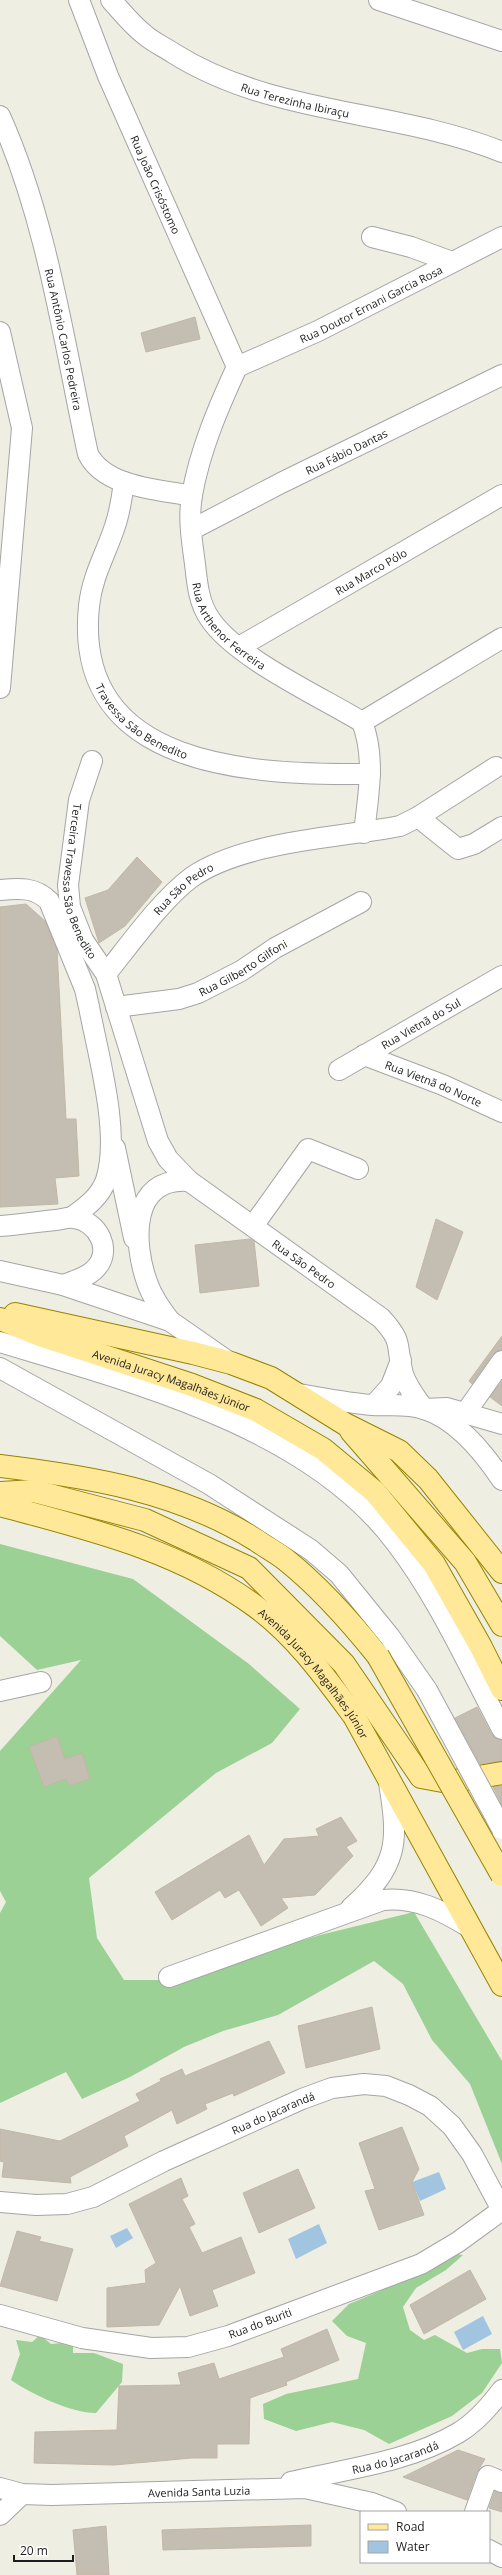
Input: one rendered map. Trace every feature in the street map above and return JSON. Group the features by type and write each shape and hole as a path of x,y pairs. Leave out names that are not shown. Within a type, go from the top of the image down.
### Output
{"main road":[{"name":"Avenida Juracy Magalhães Júnior","path":"0,1311 153,1343 231,1363 271,1378 345,1424 399,1451 428,1479 502,1572"},
{"name":"Avenida Juracy Magalhães Júnior","path":"0,1319 40,1335 192,1384 256,1410 324,1448 375,1492 434,1564 502,1689"},
{"path":"345,1424 464,1562 502,1625"},
{"path":"0,1466 79,1476 131,1487 188,1505 235,1527 286,1559 342,1611 378,1656 502,1876"},
{"path":"0,1493 34,1491 145,1520 249,1568 344,1664 421,1777 448,1782 502,1773"},
{"name":"Avenida Juracy Magalhães Júnior","path":"0,1505 98,1532 161,1552 211,1578 256,1606 288,1635 324,1675 354,1716 502,1985"}],"street":[{"name":"Rua João Crisóstomo","path":"79,0 108,76 237,367"},
{"name":"Rua Terezinha Ibiraçu","path":"112,0 145,36 197,68 262,92 306,105 401,123 481,144 502,152"},
{"path":"379,0 502,41"},
{"name":"Rua Antônio Carlos Pedreira","path":"0,116 12,142 44,252 63,324 88,454 93,464 104,473 124,482 192,496"},
{"path":"372,237 411,247 452,262"},
{"name":"Rua Doutor Ernani Garcia Rosa","path":"237,367 318,331 502,237"},
{"path":"0,332 22,428 0,688"},
{"name":"Rua Arthenor Ferreira","path":"237,367 214,418 192,496 191,530 202,604 210,619 239,647 268,668 362,722"},
{"name":"Rua Fábio Dantas","path":"191,530 281,483 502,375"},
{"name":"Travessa São Benedito","path":"124,482 114,527 96,571 89,608 91,656 97,676 127,723 150,739 170,748 202,760 221,764 370,774"},
{"name":"Rua Marco Pólo","path":"239,647 502,494"},
{"path":"364,833 370,774 368,736 362,722 502,638"},
{"name":"Terceira Travessa São Benedito","path":"92,761 79,800 68,885 70,907 83,940 106,974"},
{"name":"Rua São Pedro","path":"424,1409 407,1385 401,1360 400,1345 394,1332 381,1318 189,1181 168,1159 152,1126 106,974 168,899 199,873 220,862 250,852 400,826 418,818 496,767"},
{"path":"418,818 458,849 474,844 502,827"},
{"path":"0,890 28,889 40,893 49,901 56,913 85,989 131,1228 156,1302 170,1321"},
{"name":"Rua Gilberto Gilfoni","path":"116,1007 179,999 198,994 241,970 275,948 361,902"},
{"name":"Rua Vietnã do Sul","path":"339,1070 502,976"},
{"name":"Rua Vietnã do Norte","path":"364,1055 443,1085 502,1112"},
{"path":"72,1217 98,1195 106,1180 111,1130"},
{"path":"252,1226 308,1149 358,1169"},
{"path":"139,1255 139,1226 141,1209 150,1195 161,1185 174,1179 189,1181"},
{"path":"0,1226 72,1217 94,1226 100,1235 103,1246 102,1259 94,1270 82,1278 63,1285"},
{"path":"0,1271 63,1285 170,1321 231,1363"},
{"path":"0,1342 204,1409 300,1456 333,1480 396,1542 431,1598 502,1729"},
{"path":"374,1405 391,1386 401,1360"},
{"path":"0,1368 209,1484 311,1550 339,1574 390,1637 427,1690 502,1829"},
{"path":"466,1412 500,1368"},
{"path":"299,1394 374,1405 424,1409 446,1408 466,1412 502,1424"},
{"path":"424,1409 446,1421 462,1433 490,1462 502,1480"},
{"path":"0,1691 41,1682"},
{"path":"345,1913 373,1888 385,1871 392,1852 393,1810 387,1775"},
{"path":"169,1977 383,1900 399,1899 435,1907 469,1927"},
{"name":"Rua do Jacarandá","path":"0,2202 36,2205 67,2204 93,2197 164,2161 302,2099 332,2088 364,2084 386,2086 410,2095 430,2106 452,2126 472,2154 502,2210"},
{"name":"Rua do Buriti","path":"0,2315 82,2338 151,2348 188,2346 228,2336 421,2264 458,2242 502,2210"},
{"name":"Rua do Jacarandá","path":"269,2488 400,2457 430,2447 460,2433 488,2408 502,2390"},
{"path":"475,2511 488,2476 502,2482"},
{"name":"Avenida Santa Luzia","path":"0,2488 22,2494 305,2488 338,2495 393,2511"},
{"path":"0,2515 22,2494"},
{"path":"490,2544 502,2547"},
{"path":"490,2551 502,2557"}],"green space":[{"path":"0,1544 133,1579 249,1664 300,1709 272,1743 216,1773 89,1878 97,1938 124,1980 171,1980 320,1935 414,1912 502,2061 502,2164 470,2084 432,2040 403,1984 374,1961 278,2015 223,2031 184,2047 130,2077 82,2099 66,2072 0,2103 0,1913 6,1902 0,1891 0,1751 81,1660 37,1670 0,1636"},
{"path":"448,2253 463,2255 446,2270 416,2288 403,2307 410,2330 424,2340 435,2335 467,2353 482,2349 500,2349 502,2363 482,2393 452,2416 389,2444 364,2430 332,2422 296,2431 264,2419 263,2404 286,2394 358,2379 366,2343 347,2336 332,2321 349,2304 380,2291 401,2277"},
{"path":"40,2335 51,2344 73,2342 73,2353 94,2353 123,2364 122,2382 96,2413 75,2410 52,2402 40,2397 11,2380 20,2354 16,2340 32,2342"}],"water":[{"path":"439,2172 446,2189 420,2201 412,2182"},
{"path":"319,2224 327,2243 296,2259 288,2239"},
{"path":"127,2228 133,2238 116,2248 110,2236"},
{"path":"483,2316 492,2334 463,2350 454,2332"}],"building":[{"path":"195,317 200,339 146,352 141,333"},
{"path":"137,857 162,882 125,926 99,943 85,898 108,890"},
{"path":"26,904 45,921 57,950 66,1119 76,1119 79,1176 55,1178 58,1204 0,1207 0,907"},
{"path":"436,1219 463,1232 437,1300 416,1287"},
{"path":"250,1239 254,1241 259,1286 200,1293 195,1245"},
{"path":"502,1336 502,1350 493,1354 472,1384 469,1381"},
{"path":"502,1381 502,1406 490,1397"},
{"path":"477,1707 492,1735 502,1740 502,1761 480,1764 455,1718"},
{"path":"57,1736 65,1759 82,1753 90,1779 69,1786 66,1779 44,1787 29,1747"},
{"path":"502,1786 502,1805 493,1787"},
{"path":"341,1817 357,1841 346,1847 353,1856 315,1895 281,1898 288,1908 261,1926 239,1890 225,1898 220,1890 172,1920 155,1892 249,1835 264,1865 284,1839 319,1836 316,1829"},
{"path":"372,2007 380,2049 306,2068 298,2026"},
{"path":"269,2041 285,2073 234,2096 233,2093 205,2104 207,2109 177,2124 172,2110 124,2136 128,2146 70,2177 71,2183 2,2177 4,2162 0,2161 0,2129 60,2141 140,2101 136,2094 161,2081 160,2079 182,2069 185,2076"},
{"path":"402,2127 419,2169 412,2182 424,2215 379,2230 365,2191 375,2189 359,2143"},
{"path":"298,2169 315,2208 259,2233 243,2193"},
{"path":"181,2178 188,2196 182,2199 195,2224 189,2227 202,2253 241,2237 255,2273 212,2290 218,2306 190,2316 180,2286 159,2325 107,2327 107,2288 146,2283 145,2270 156,2263 129,2204"},
{"path":"17,2231 41,2237 39,2241 73,2249 57,2301 0,2286"},
{"path":"470,2270 486,2299 424,2334 410,2305"},
{"path":"327,2329 339,2360 286,2382 287,2385 250,2398 249,2444 217,2444 217,2458 192,2458 114,2465 34,2463 35,2432 117,2430 119,2386 181,2385 178,2373 214,2363 219,2379 284,2357 281,2349"},
{"path":"458,2450 485,2459 477,2472 467,2500 403,2477"},
{"path":"495,2491 502,2493 502,2512 489,2508"},
{"path":"311,2525 311,2546 163,2550 162,2530"},
{"path":"106,2526 109,2575 77,2575 73,2530"}]}
